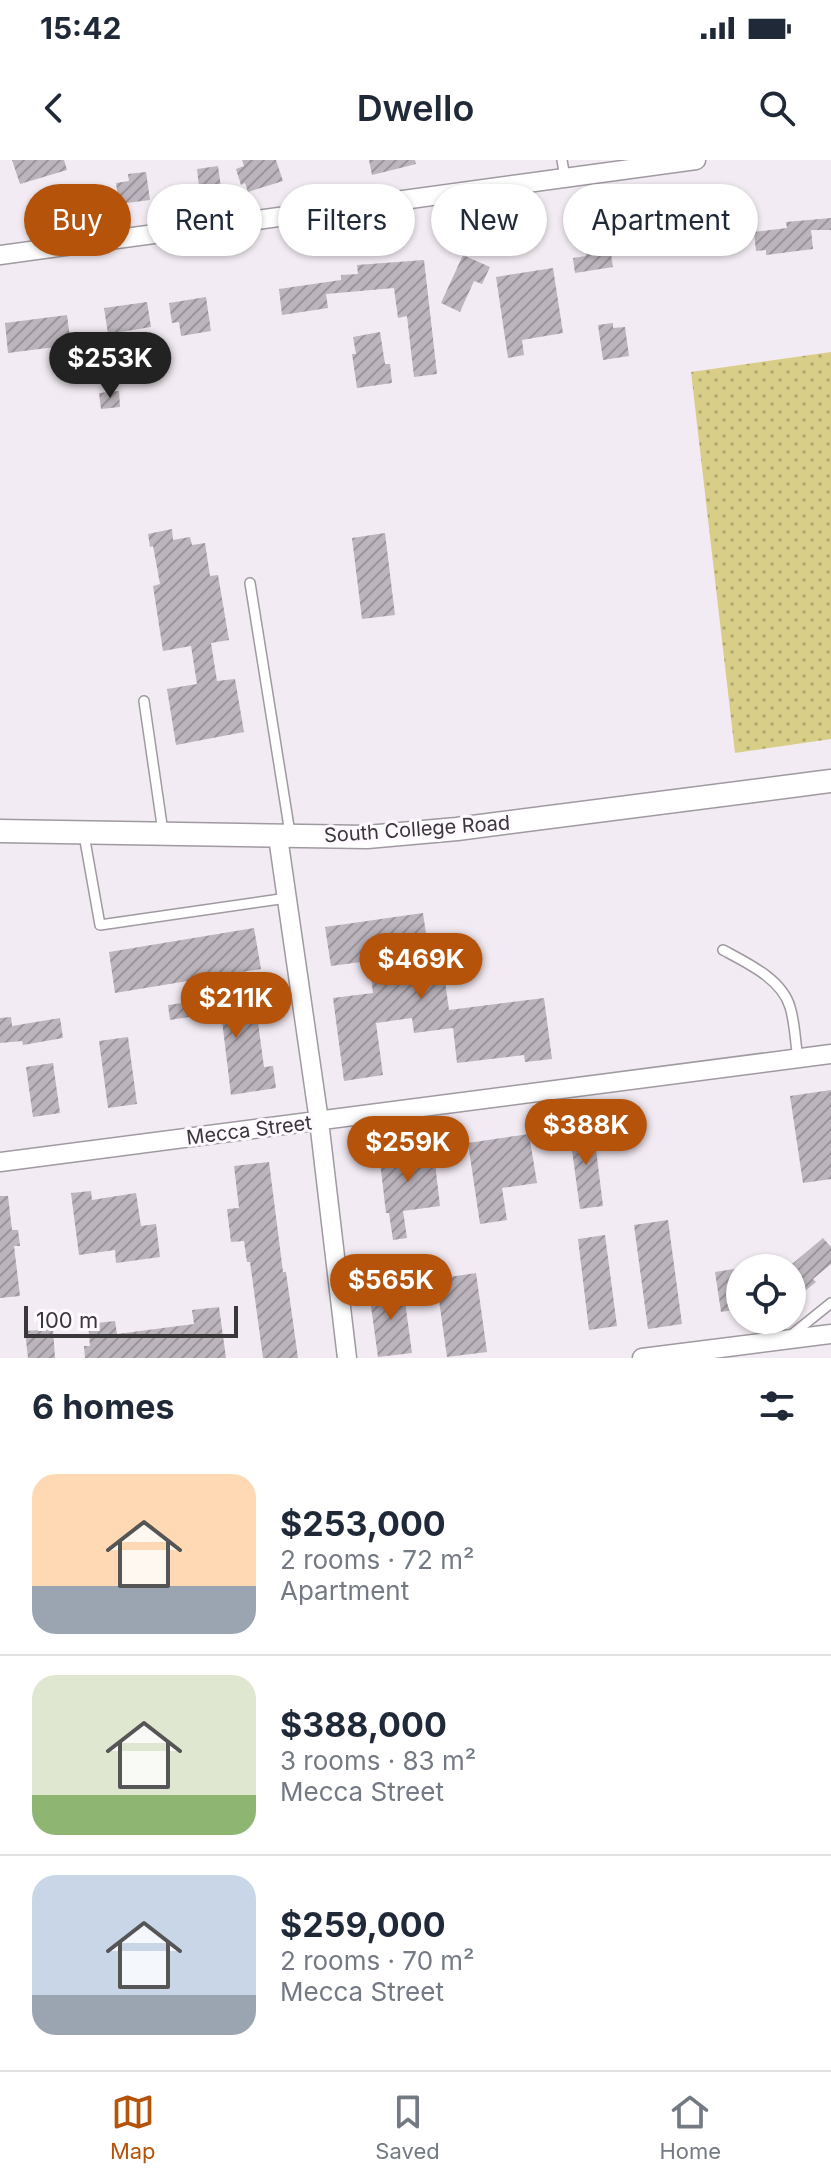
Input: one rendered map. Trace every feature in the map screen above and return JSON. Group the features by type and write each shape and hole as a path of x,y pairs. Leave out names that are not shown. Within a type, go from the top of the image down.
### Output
{"street":[{"path":"0,255 573,168 696,160"},
{"name":"South College Road","path":"0,831 367,837 457,829 831,781"},
{"path":"284,837 288,898 347,1358"},
{"name":"Mecca Street","path":"0,1162 831,1054"},
{"path":"642,1358 831,1334"}],"lane":[{"path":"250,583 284,837"},
{"path":"144,701 163,833"},
{"path":"83,831 100,925 288,898"},
{"path":"723,950 764,974 782,990 790,1005 798,1058"},
{"path":"784,1340 831,1303"}],"shaded area":[{"path":"831,352 831,739 735,753 691,372"}],"building":[{"path":"12,160 64,160 67,170 20,184"},
{"path":"242,160 276,160 283,181 262,188 262,184 241,184 236,169 244,166"},
{"path":"369,160 415,160 416,164 372,175"},
{"path":"218,166 221,184 199,184 197,169"},
{"path":"146,172 147,200 131,202 131,184 116,184 129,181 128,174"},
{"path":"831,218 831,230 811,230 813,249 766,255 766,250 758,251 758,232 787,228 786,222"},
{"path":"463,256 490,267 482,284 474,281 460,312 441,303"},
{"path":"611,256 613,267 575,273 573,258"},
{"path":"424,260 437,374 414,377 407,316 398,318 394,288 326,294 328,308 282,315 279,289 341,280 341,275 358,274 357,265"},
{"path":"553,268 563,333 522,340 524,355 508,358 496,277"},
{"path":"206,297 211,331 181,336 179,322 172,323 169,303"},
{"path":"147,302 151,327 108,334 104,308"},
{"path":"67,315 71,345 8,353 5,323"},
{"path":"613,323 613,328 625,327 629,356 603,360 598,325"},
{"path":"380,332 385,364 390,364 392,383 357,388 353,337"},
{"path":"119,391 120,407 101,409 99,393"},
{"path":"172,529 173,540 190,537 192,545 205,543 210,576 218,575 229,640 211,643 217,681 235,679 244,732 176,745 167,689 197,684 191,646 163,651 153,586 160,584 148,534"},
{"path":"385,533 395,615 362,619 352,538"},
{"path":"423,913 430,961 442,959 449,1010 544,998 552,1059 525,1062 524,1055 457,1063 453,1028 414,1033 412,1018 376,1023 383,1075 344,1081 333,998 373,993 369,961 331,966 325,927"},
{"path":"254,928 261,969 115,993 109,952"},
{"path":"254,993 264,1067 273,1066 276,1088 231,1095 221,1012 170,1020 168,1005"},
{"path":"11,1017 12,1026 60,1018 63,1038 23,1045 22,1041 0,1043 0,1018"},
{"path":"128,1037 137,1104 108,1108 99,1041"},
{"path":"53,1063 60,1113 33,1117 26,1067"},
{"path":"831,1090 831,1179 803,1183 790,1096"},
{"path":"593,1125 603,1206 580,1209 569,1128"},
{"path":"529,1134 537,1183 502,1188 507,1220 480,1224 468,1143"},
{"path":"433,1146 440,1206 403,1211 407,1238 393,1240 389,1213 386,1213 379,1153"},
{"path":"269,1162 298,1358 263,1358 250,1262 247,1262 244,1241 231,1242 227,1209 239,1208 234,1166"},
{"path":"91,1191 92,1200 136,1193 141,1226 156,1224 160,1257 116,1263 115,1250 79,1255 71,1193"},
{"path":"0,1196 8,1196 12,1230 18,1230 20,1246 14,1246 20,1296 0,1298"},
{"path":"668,1220 682,1324 648,1329 634,1225"},
{"path":"605,1235 617,1326 589,1330 578,1239"},
{"path":"823,1238 831,1247 831,1264 813,1279 816,1282 806,1290 806,1254"},
{"path":"726,1270 726,1311 721,1312 715,1272"},
{"path":"476,1273 487,1352 447,1357 436,1279"},
{"path":"403,1287 412,1353 378,1357 369,1292"},
{"path":"219,1307 226,1358 85,1358 84,1346 90,1346 88,1324 115,1321 117,1334 194,1324 192,1310"},
{"path":"53,1329 55,1358 28,1358 25,1331"}]}
